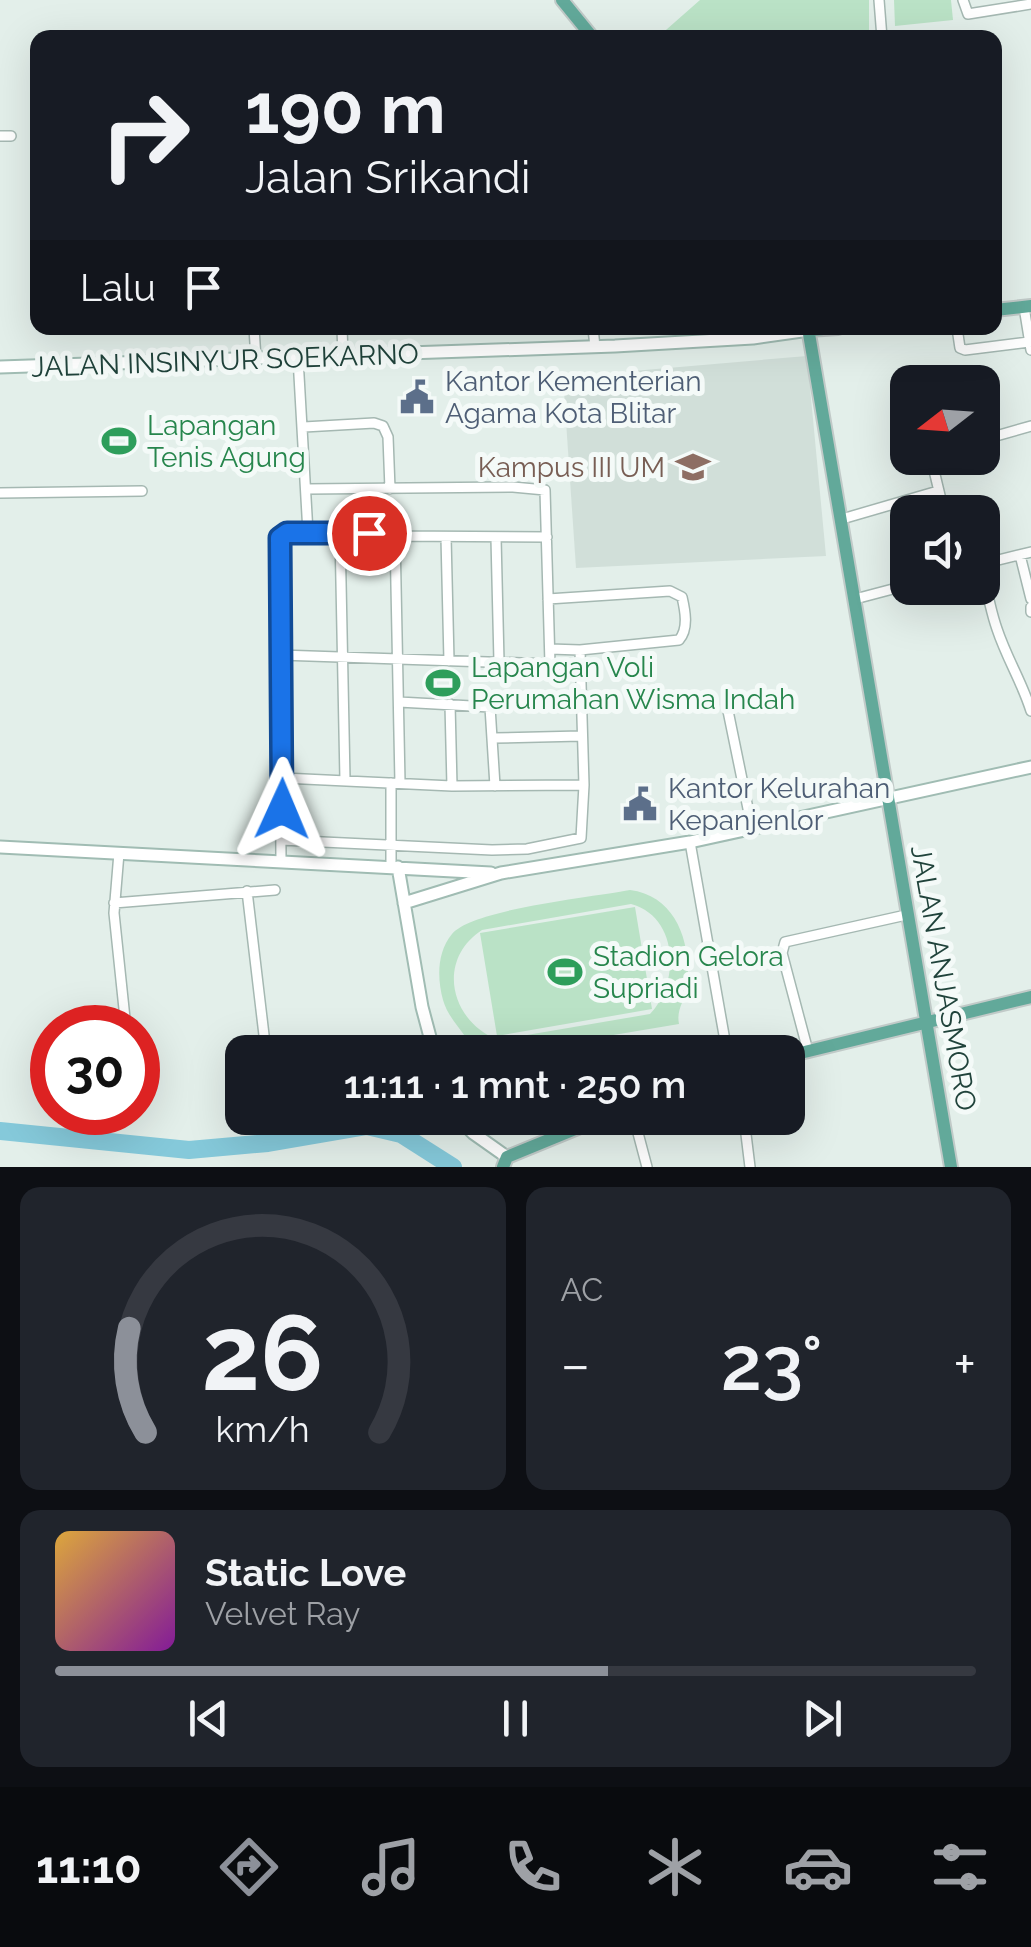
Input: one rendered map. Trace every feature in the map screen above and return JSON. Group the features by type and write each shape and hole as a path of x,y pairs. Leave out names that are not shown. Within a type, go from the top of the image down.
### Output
{"main road":[{"path":"562,0 587,30"},
{"path":"1002,309 1027,307"},
{"name":"JALAN INSINYUR SOEKARNO","path":"0,368 596,347 772,335"},
{"name":"JALAN ANJASMORO","path":"810,335 951,1167"},
{"path":"404,903 500,873 690,842 1031,766"},
{"path":"0,847 500,873"},
{"path":"393,866 429,1035"},
{"path":"805,1052 1031,997"},
{"path":"475,1135 504,1163 565,1135"}],"street":[{"path":"879,0 881,30"},
{"path":"963,0 968,14 1031,4"},
{"path":"958,335 960,348 965,350 1030,346 1027,307"},
{"path":"254,335 256,359"},
{"path":"342,335 344,356"},
{"path":"594,335 596,347"},
{"path":"298,358 308,533"},
{"path":"304,427 374,423 383,426 388,437 390,489"},
{"path":"1000,435 1031,426"},
{"path":"935,475 939,495"},
{"path":"307,488 540,488 547,495 550,664"},
{"path":"368,489 369,533"},
{"path":"842,520 938,490"},
{"path":"0,493 142,491"},
{"path":"340,533 345,780"},
{"path":"281,859 282,535 547,538"},
{"path":"393,866 399,702 395,536"},
{"path":"446,538 449,661"},
{"path":"496,538 500,662"},
{"path":"1000,560 1026,554 1031,599"},
{"path":"855,598 890,589"},
{"path":"548,599 670,591 682,596 685,632 679,640 580,650 550,649"},
{"path":"991,605 997,629 1021,678 1031,712"},
{"path":"281,840 527,849 581,838 584,786 580,650"},
{"path":"280,655 580,665"},
{"path":"1015,672 1031,666"},
{"path":"399,702 490,707 496,786"},
{"path":"450,704 452,786"},
{"path":"727,706 752,828"},
{"path":"494,738 581,736"},
{"path":"282,778 452,786 584,786"},
{"path":"690,842 723,1035"},
{"path":"119,853 114,903 124,1005"},
{"path":"114,903 275,890"},
{"path":"247,892 264,1035"},
{"path":"808,1051 782,953 785,942 906,915"},
{"path":"639,1135 647,1167"},
{"path":"746,1135 750,1167"}],"shaded area":[{"name":"Kampus III UM","path":"807,356 826,556 576,568 563,377"}],"green space":[{"path":"700,0 869,0 869,30 666,30"},
{"path":"894,0 951,0 953,20 895,26"},
{"path":"630,890 646,894 670,912 684,939 687,955 686,992 679,1024 613,1035 527,1035 650,1014 666,986 670,952 658,922 647,911 631,904 482,930 458,957 455,989 469,1019 489,1035 464,1035 441,992 441,957 452,934 483,918"},
{"path":"635,907 652,1009 497,1035 480,933"}],"waterway":[{"path":"0,1131 189,1150 268,1143 367,1126 401,1134 453,1167"}],"place":[{"name":"Kantor Kementerian Agama Kota Blitar","path":"417,397"},
{"name":"Lapangan Tenis Agung","path":"119,441"},
{"name":"Kampus III UM","path":"693,467"},
{"name":"Lapangan Voli Perumahan Wisma Indah","path":"443,683"},
{"name":"Kantor Kelurahan Kepanjenlor","path":"640,804"},
{"name":"Stadion Gelora Supriadi","path":"565,972"}],"route":[{"path":"282,809 280,538 287,533 369,533"}]}
